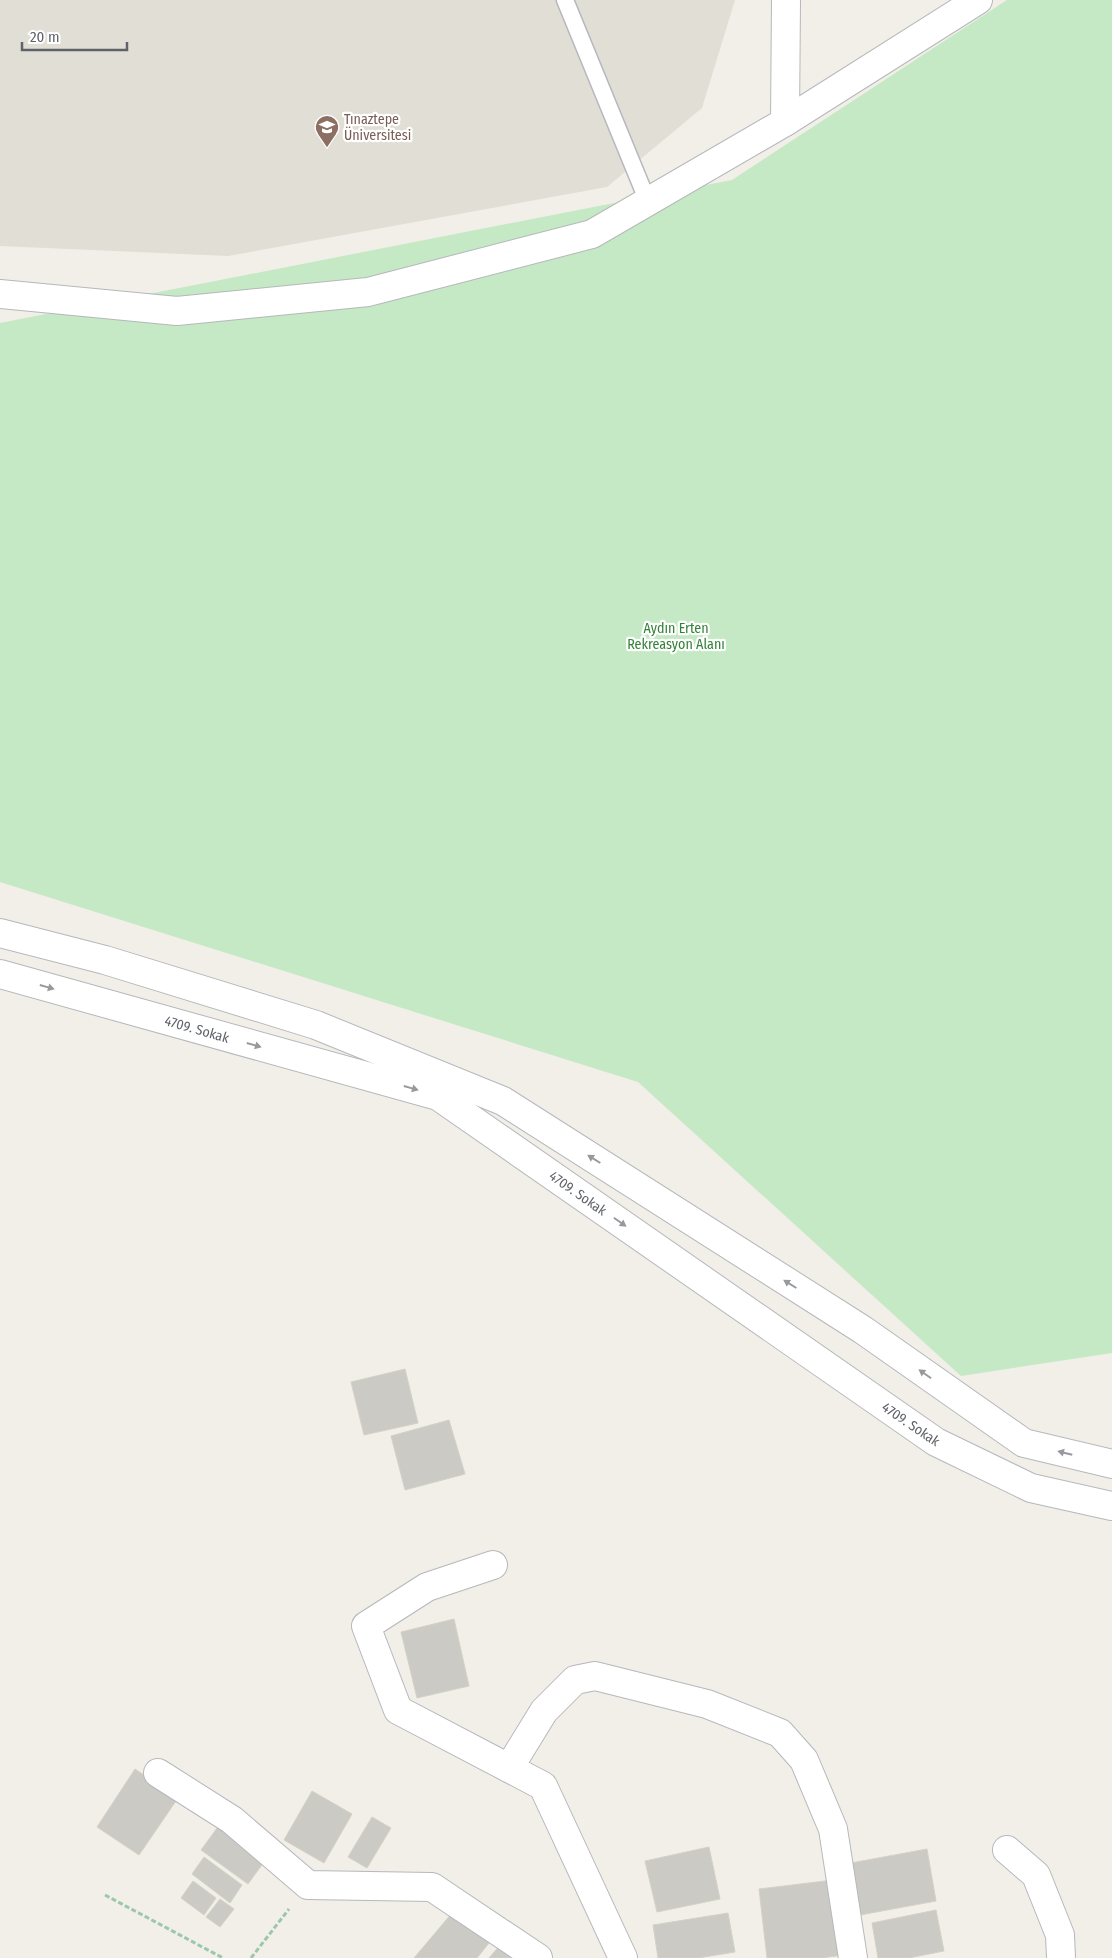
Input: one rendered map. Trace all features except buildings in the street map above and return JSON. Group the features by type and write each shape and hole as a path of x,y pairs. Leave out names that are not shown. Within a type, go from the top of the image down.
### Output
{"street":[{"path":"786,0 786,122"},
{"path":"0,294 177,311 368,292 592,234 786,122 978,0"},
{"path":"0,933 104,960 316,1025 503,1101 863,1330 1024,1443 1112,1464"},
{"name":"4709. Sokak","path":"0,974 438,1096 936,1442 1030,1488 1112,1506"},
{"path":"493,1564 427,1587 366,1626 398,1710 543,1786 623,1958"},
{"path":"509,1768 544,1711 575,1680 595,1676 708,1704 780,1733 804,1760 833,1829 853,1958"},
{"path":"158,1773 232,1820 308,1885 432,1887 538,1958"},
{"path":"1007,1850 1036,1876 1060,1935 1061,1958"}],"lane":[{"path":"565,0 648,202"}],"path":[{"path":"251,1958 308,1885"},
{"path":"105,1895 223,1958"}],"shaded area":[{"name":"Tınaztepe Üniversitesi","path":"0,0 735,0 702,108 607,187 228,256 0,246"}],"green space":[{"name":"Aydın Erten Rekreasyon Alanı","path":"1007,0 1112,0 1112,1353 961,1376 638,1082 0,882 0,323 732,180"}],"place":[{"name":"Tınaztepe Üniversitesi","path":"327,148"}]}
